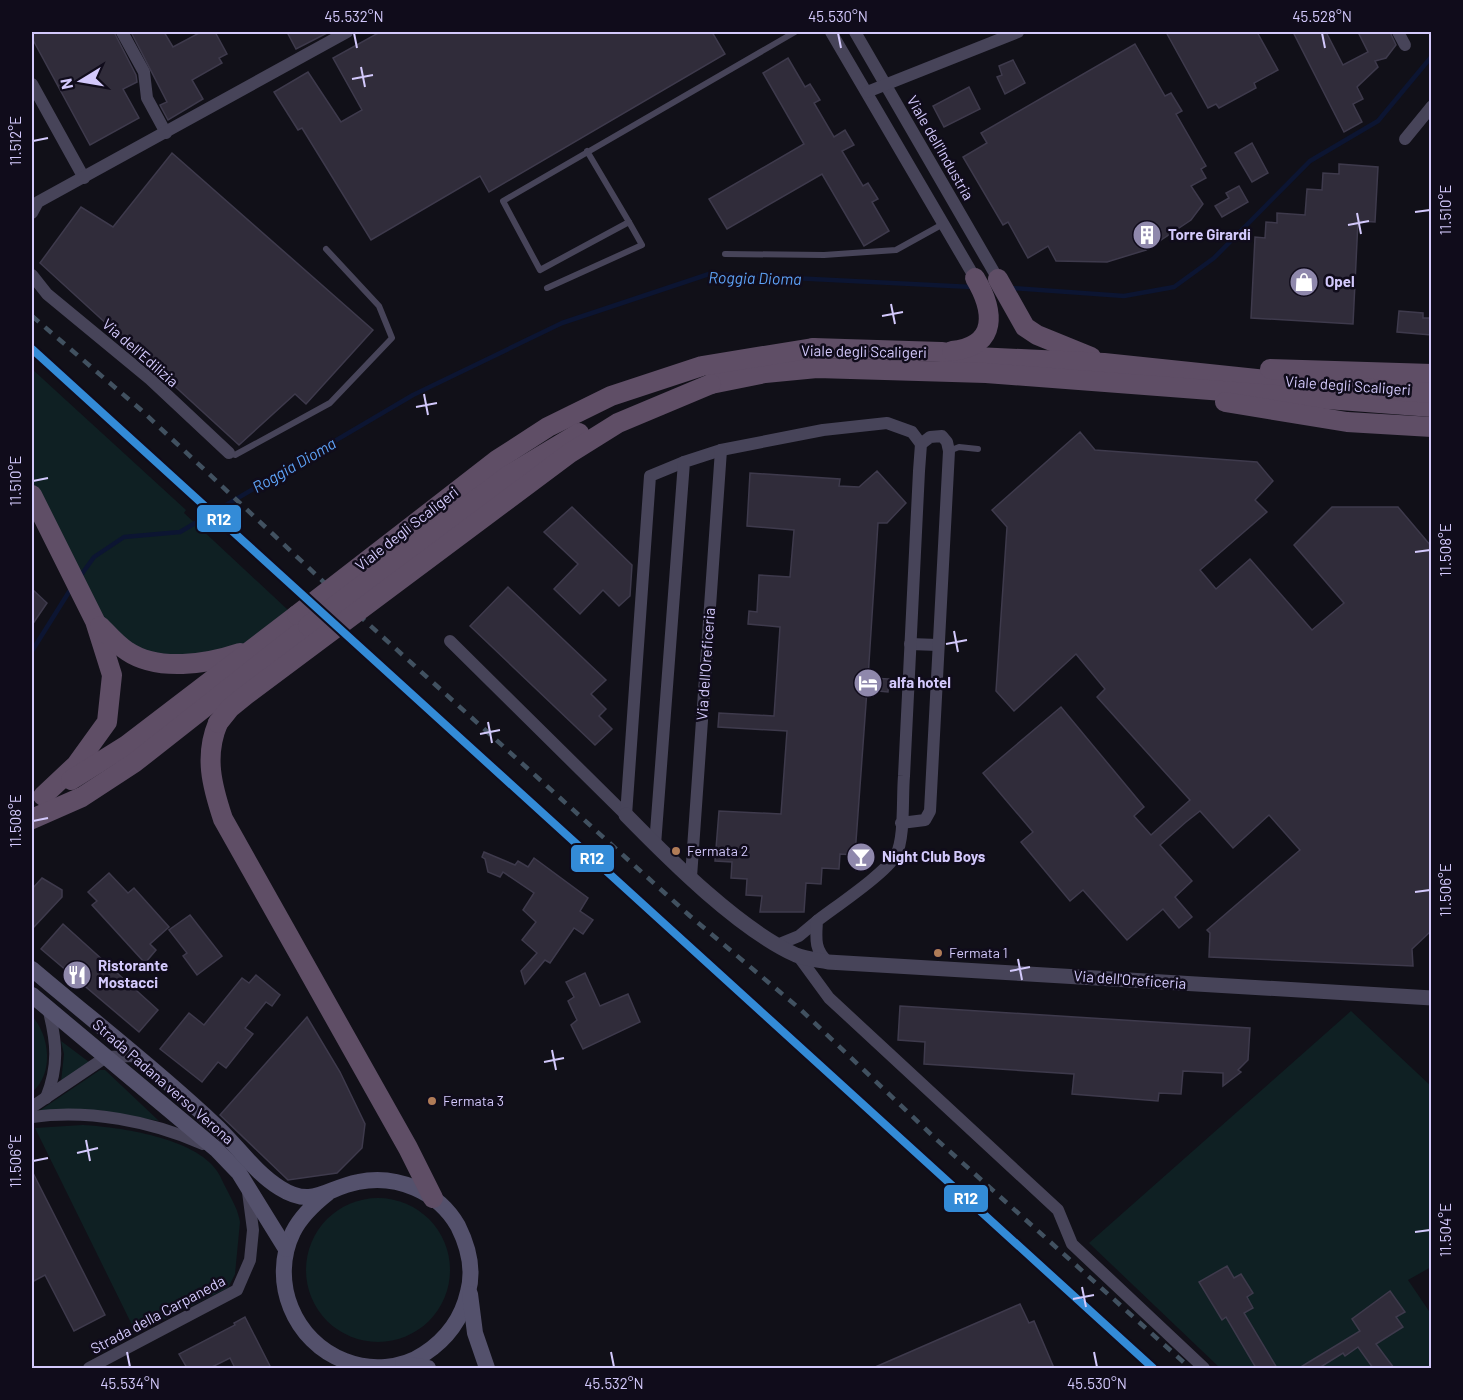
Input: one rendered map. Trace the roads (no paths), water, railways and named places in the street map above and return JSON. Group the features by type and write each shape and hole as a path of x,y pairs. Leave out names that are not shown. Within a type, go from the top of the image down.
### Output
{"highway":[{"path":"985,283 1008,297 1025,327 1037,335 1104,363"},
{"path":"941,352 963,350 981,340 988,331 989,313 985,283"},
{"name":"Viale degli Scaligeri","path":"130,754 248,650 497,460 548,427 611,396 702,366 941,352 976,357 1104,363 1156,376 1431,407"},
{"name":"Viale degli Scaligeri","path":"130,754 308,626 509,475 565,441 619,413 676,392 765,373 815,358 986,373 1156,376 1431,393"},
{"path":"1156,376 1431,374"},
{"path":"1156,376 1230,403 1347,422 1431,428"},
{"path":"433,1198 408,1148 224,819 212,787 211,740 218,723 230,708 255,688 570,453 618,423 711,384"},
{"path":"32,495 95,621 112,675 107,722 76,765 37,799"},
{"path":"95,621 127,652 149,661 169,663 204,661 248,650"},
{"path":"37,799 130,754"},
{"path":"32,819 82,797 130,754"}],"main road":[{"name":"Strada Padana verso Verona","path":"32,969 214,1124 278,1187 293,1196 312,1198 355,1182 388,1180 419,1190 433,1198 446,1210 464,1239 471,1273 469,1290 463,1310 453,1328 439,1344 422,1356 403,1364 383,1367 345,1362 312,1340 299,1325 290,1308 284,1279 286,1249 302,1217 328,1193"},
{"name":"Strada Padana verso Verona","path":"32,995 216,1149 246,1182 286,1249"},
{"path":"469,1290 475,1333 488,1368"},
{"path":"403,1364 428,1368"}],"street":[{"path":"122,32 144,72 147,98 166,133"},
{"path":"32,213 38,202 347,32"},
{"path":"831,32 944,224 985,283"},
{"name":"Viale dell'Industria","path":"855,32 886,84 985,283"},
{"path":"867,93 1018,32"},
{"path":"1398,32 1405,45"},
{"path":"32,84 84,178"},
{"path":"1405,139 1431,106"},
{"name":"Via dell'Edilizia","path":"32,275 47,294 150,379 229,453"},
{"path":"626,815 650,476 721,450 823,430 888,423 912,432 921,444 901,823 896,856 799,936 777,945"},
{"path":"901,823 925,820 930,811 949,451 947,442 942,436 930,437 921,444"},
{"name":"Via dell'Oreficeria","path":"692,877 721,450"},
{"path":"655,845 684,462"},
{"path":"450,641 626,815"},
{"path":"910,644 938,645"},
{"name":"Via dell'Oreficeria","path":"626,815 655,845 750,927 799,957 828,962 1431,998"},
{"path":"817,921 816,947 820,955 828,962"},
{"path":"799,957 829,998 1058,1210 1072,1244 1204,1368"},
{"path":"46,1098 57,1062 56,1040 48,1008"},
{"path":"32,1107 106,1056 135,1056"},
{"path":"32,1117 83,1115 106,1118 179,1133 216,1149"},
{"name":"Strada della Carpaneda","path":"89,1368 237,1290 250,1260 253,1230 246,1182"}],"lane":[{"path":"628,222 540,270 503,201 795,32"},
{"path":"547,288 642,245 587,151"},
{"path":"725,254 824,255 896,250 944,224"},
{"path":"229,453 234,455 330,403 392,338 379,306 326,249"},
{"path":"949,451 959,447 978,449"}],"waterway":[{"name":"Roggia Dioma","path":"1011,288 1124,296 1174,287 1214,258 1310,161 1378,121 1432,56"},
{"name":"Roggia Dioma","path":"79,578 94,557 124,537 180,532 413,395 562,323 709,274 972,287"},
{"name":"Roggia Dioma","path":"32,651 72,587"}],"railway":[{"path":"32,316 140,409 363,619 690,916 800,1009 936,1139 1190,1368"}],"place":[{"name":"Torre Girardi","path":"1147,235"},
{"name":"Opel","path":"1304,282"},
{"name":"alfa hotel","path":"868,683"},
{"name":"Fermata 2","path":"676,851"},
{"name":"Night Club Boys","path":"861,857"},
{"name":"Fermata 1","path":"938,953"},
{"name":"Ristorante Mostacci","path":"77,975"},
{"name":"Fermata 3","path":"432,1101"}]}
